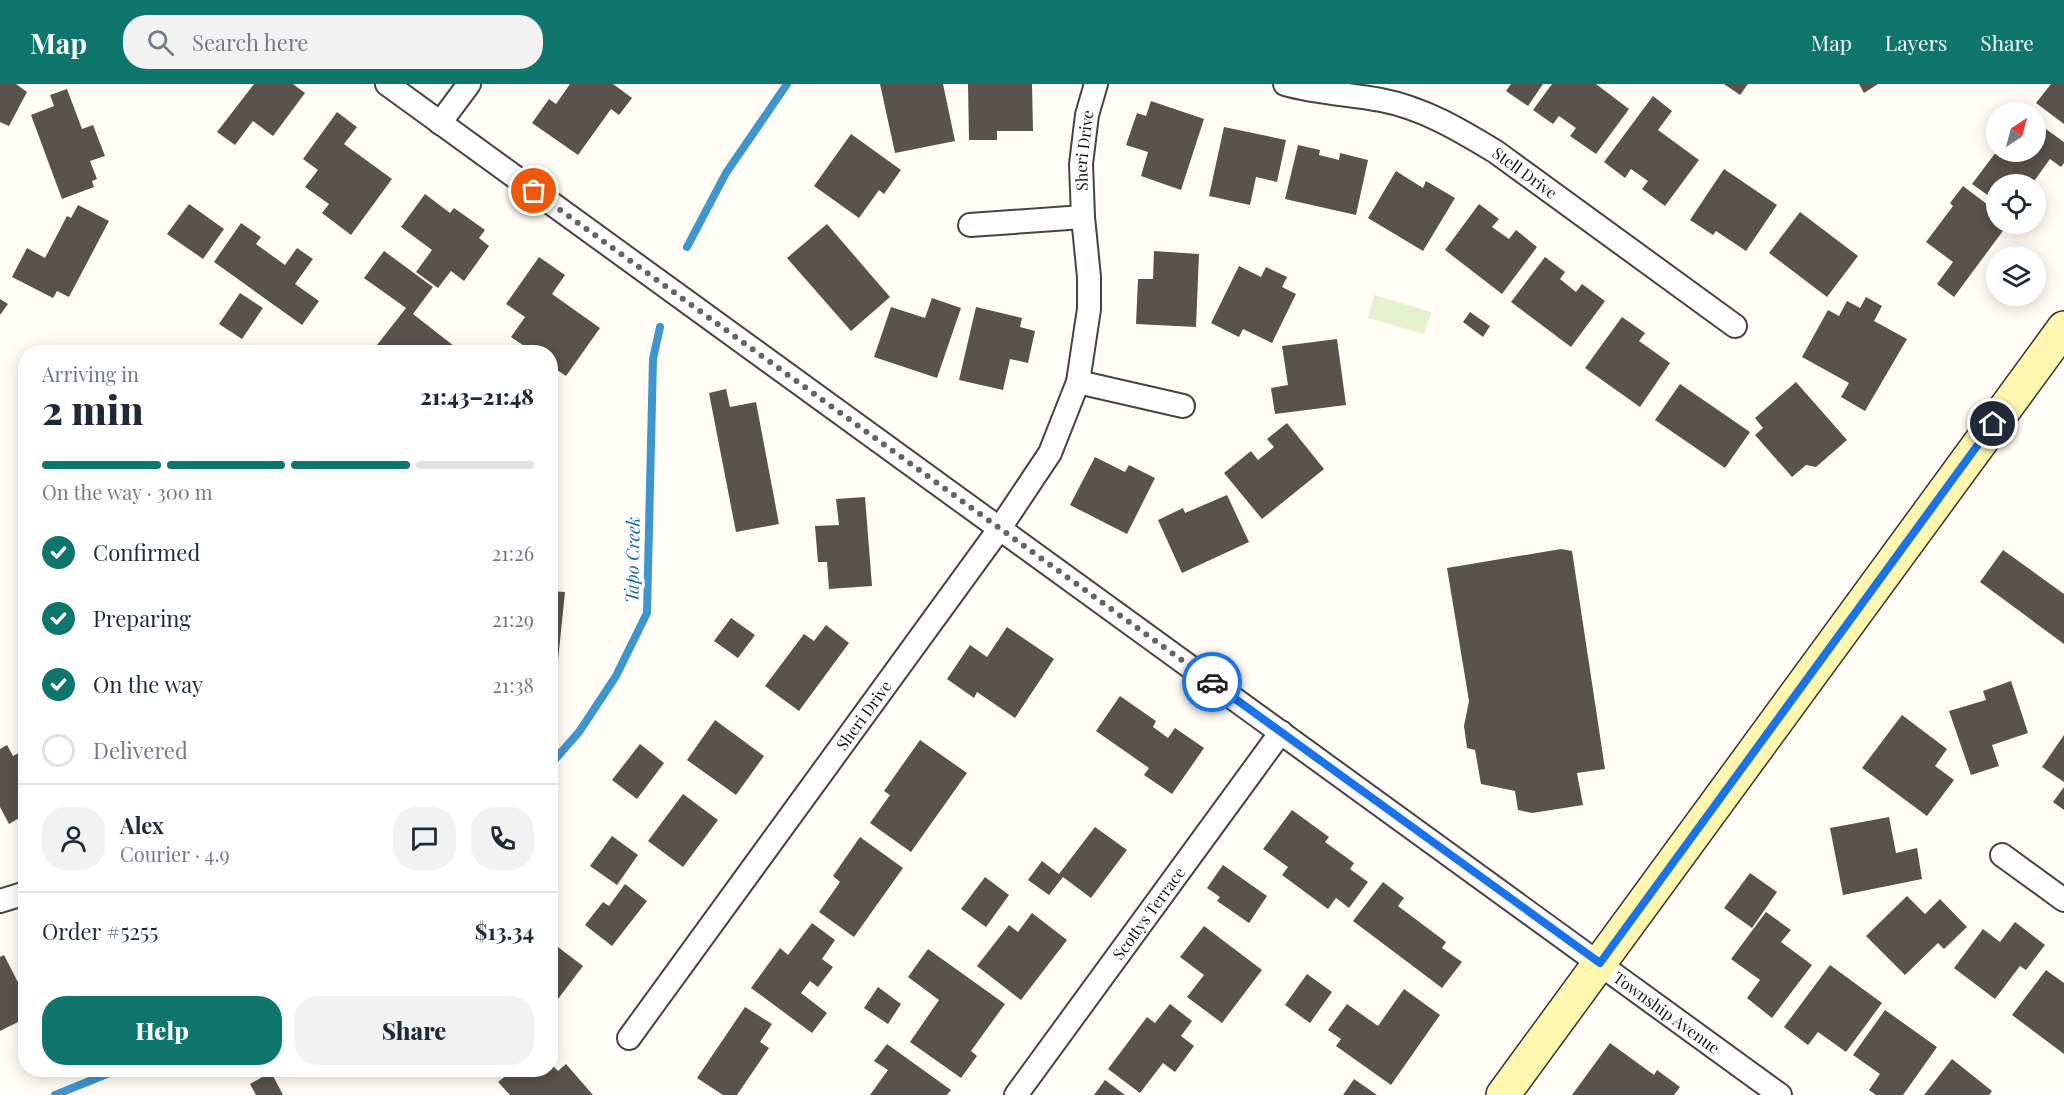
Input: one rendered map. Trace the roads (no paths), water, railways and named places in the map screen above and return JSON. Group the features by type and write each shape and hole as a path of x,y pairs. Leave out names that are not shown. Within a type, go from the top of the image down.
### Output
{"main road":[{"path":"1503,1095 2064,328"}],"street":[{"name":"Township Avenue","path":"387,84 1780,1095"},
{"path":"440,123 470,84"},
{"name":"Sheri Drive","path":"629,1038 1000,528 1050,453 1078,382 1089,309 1081,164 1087,115 1095,84"},
{"name":"Stell Drive","path":"1284,84 1384,100 1460,129 1496,152 1736,326"},
{"path":"970,225 1083,217"},
{"path":"1078,382 1183,406"},
{"name":"Scottys Terrace","path":"1016,1095 1281,732"},
{"path":"2002,855 2064,900"},
{"path":"0,901 18,895"}],"waterway":[{"name":"Tapo Creek","path":"687,247 726,173 787,84"},
{"name":"Tapo Creek","path":"558,756 579,732 616,676 647,613 653,359 660,327"},
{"name":"Tapo Creek","path":"55,1095 100,1077"}]}
